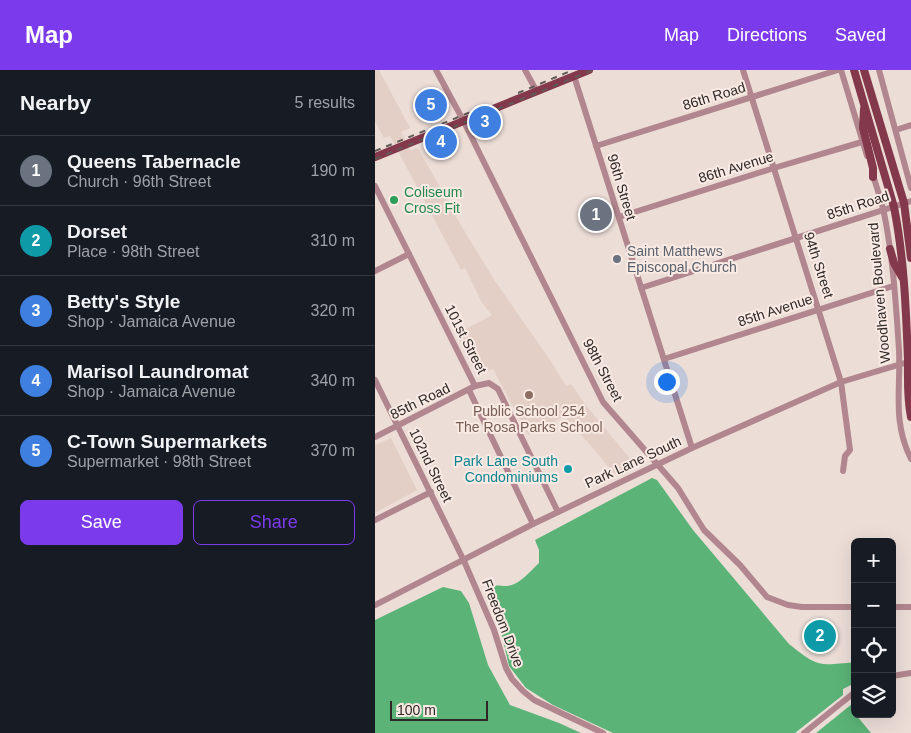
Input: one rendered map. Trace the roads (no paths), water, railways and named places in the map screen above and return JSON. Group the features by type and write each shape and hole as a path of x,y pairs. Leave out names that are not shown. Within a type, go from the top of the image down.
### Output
{"main road":[{"path":"375,157 589,70"},
{"name":"Woodhaven Boulevard","path":"854,70 894,207 900,242 909,361 908,395 911,417"},
{"path":"864,70 907,202 911,258"},
{"path":"864,104 863,128 873,168 873,177"},
{"path":"890,249 894,263 903,279"}],"street":[{"name":"98th Street","path":"436,70 463,120 603,402 678,488 704,530 740,565 767,597 788,605 802,607 851,607"},
{"path":"525,70 536,90"},
{"name":"94th Street","path":"743,70 841,382 850,450 845,456 843,471"},
{"name":"86th Road","path":"596,146 839,70"},
{"name":"Woodhaven Boulevard","path":"839,70 883,211 890,249 899,365 897,398 899,424 911,459"},
{"path":"879,70 911,188"},
{"name":"96th Street","path":"574,76 692,448"},
{"path":"896,130 911,125"},
{"name":"86th Avenue","path":"619,217 862,142"},
{"name":"101st Street","path":"375,186 475,386 489,383 498,389 558,512"},
{"name":"85th Road","path":"641,288 907,202"},
{"path":"375,271 409,254"},
{"name":"85th Avenue","path":"664,358 893,286"},
{"name":"Park Lane South","path":"375,605 533,524 692,448 841,382 909,361"},
{"name":"102nd Street","path":"375,380 464,560"},
{"name":"85th Road","path":"375,437 475,386"},
{"name":"101st Street","path":"469,390 533,524"},
{"path":"375,520 431,492"},
{"name":"Freedom Drive","path":"464,560 494,630 506,668 512,679 534,700 603,733"},
{"path":"896,607 911,607"},
{"path":"896,675 911,673"},
{"path":"804,733 851,694"}],"railway":[{"path":"518,93 573,70"},
{"path":"375,159 593,70"},
{"path":"375,151 483,107"}],"place":[{"name":"C‑Town Supermarkets","path":"431,105"},
{"name":"Betty's Style","path":"485,122"},
{"name":"Marisol Laundromat","path":"441,142"},
{"name":"Coliseum Cross Fit","path":"394,200"},
{"name":"Queens Tabernacle","path":"596,215"},
{"name":"Saint Matthews Episcopal Church","path":"617,259"},
{"name":"Public School 254 The Rosa Parks School","path":"529,395"},
{"name":"Park Lane South Condominiums","path":"568,469"},
{"name":"Dorset","path":"820,636"}]}
